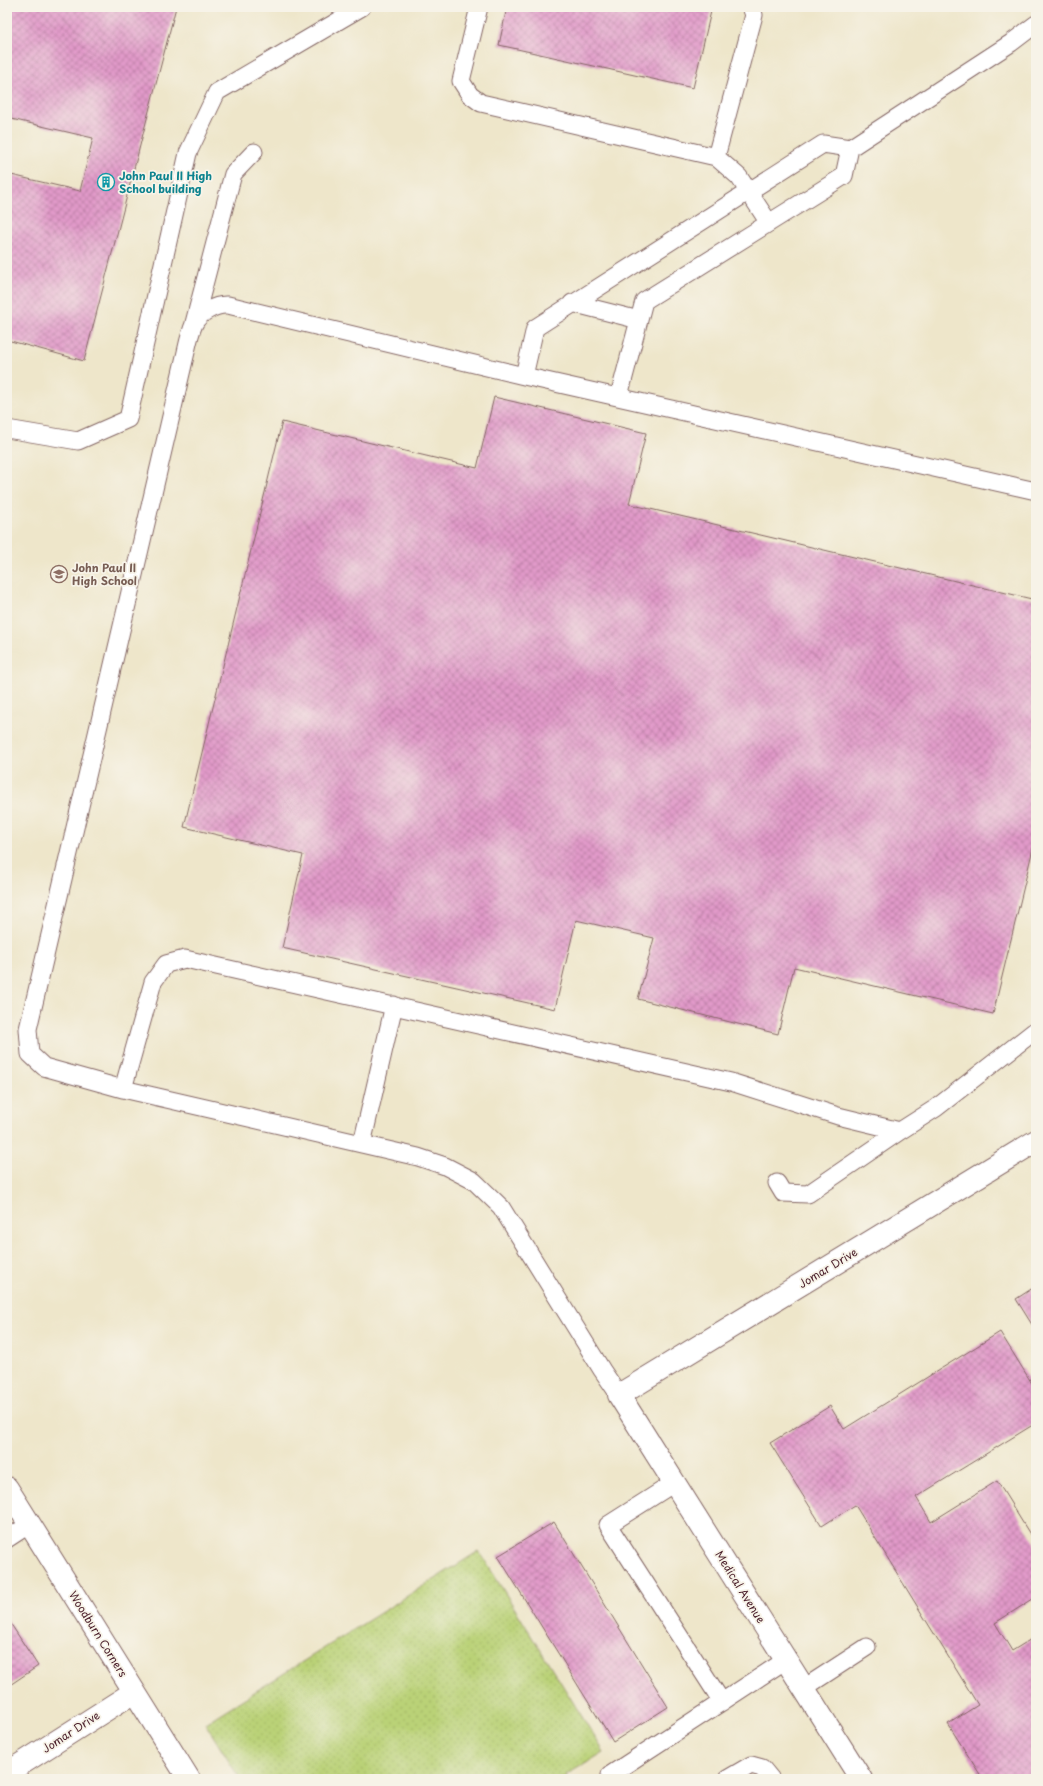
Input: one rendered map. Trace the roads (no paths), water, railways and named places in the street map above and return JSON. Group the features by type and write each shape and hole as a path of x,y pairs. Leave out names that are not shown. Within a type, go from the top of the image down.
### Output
{"street":[{"name":"Jomar Drive","path":"619,1395 1036,1141"},
{"name":"Medical Avenue","path":"619,1395 861,1779"},
{"name":"Woodburn Corners","path":"7,1488 189,1779"},
{"name":"Jomar Drive","path":"7,1773 134,1692"}],"lane":[{"path":"7,429 78,441 128,419 188,153 217,92 362,7"},
{"path":"479,7 461,80 470,95 481,103 716,157 740,177 769,223"},
{"path":"716,157 754,15 751,7"},
{"path":"524,376 535,328 823,144 850,148 1011,43 1036,24"},
{"path":"618,396 644,301 844,176 850,148"},
{"path":"254,152 233,174 194,324 28,1029 30,1054 44,1068 123,1089 362,1144 445,1166 474,1181 504,1213 619,1395"},
{"path":"572,303 639,320"},
{"path":"194,324 203,313 220,304 228,305 524,376 1036,491"},
{"path":"123,1089 153,982 166,964 185,959 731,1082 838,1116 900,1131"},
{"path":"362,1144 394,1005"},
{"path":"777,1183 783,1193 808,1194 936,1108 1036,1030"},
{"path":"674,1483 608,1525 722,1702"},
{"path":"7,1539 30,1524"},
{"path":"804,1688 867,1647"},
{"path":"613,1779 610,1775 786,1660"},
{"path":"727,1779 751,1765 762,1768 771,1779"}],"place":[{"name":"John Paul II High School building","path":"106,182"},
{"name":"John Paul II High School","path":"59,574"}]}
